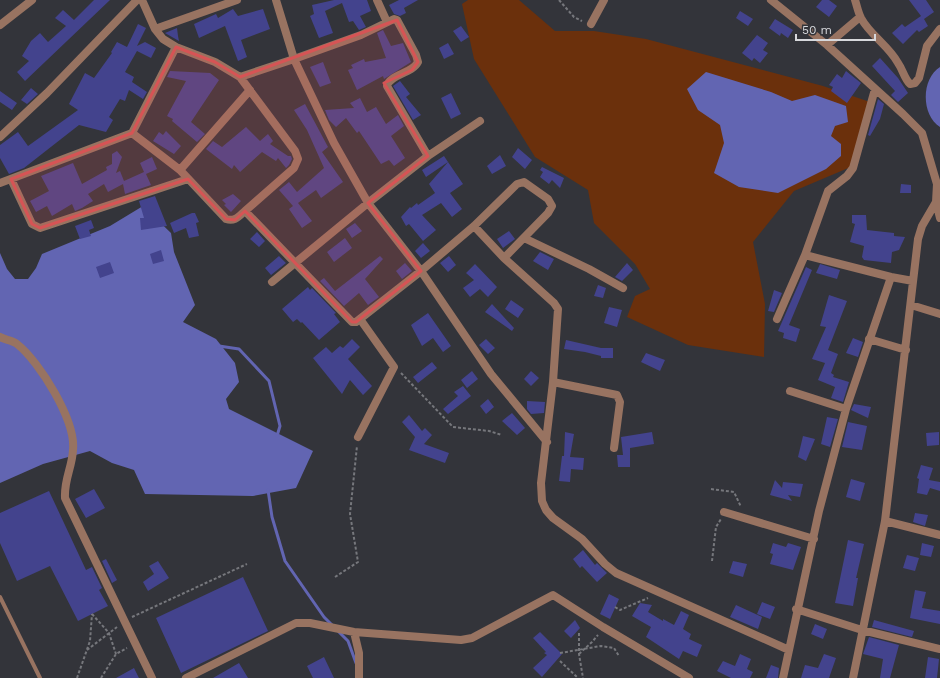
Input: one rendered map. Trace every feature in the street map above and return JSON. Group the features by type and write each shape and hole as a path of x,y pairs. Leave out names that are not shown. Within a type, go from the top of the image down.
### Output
{"street":[{"path":"0,25 32,0"},
{"path":"0,137 138,0"},
{"path":"132,133 180,170 226,219 231,221 235,220 294,168 298,159 295,151 240,77 215,62 176,47 163,39 154,29 142,0"},
{"path":"154,29 237,0"},
{"path":"276,0 294,59 334,143 368,203 421,272 491,374 547,442"},
{"path":"377,0 387,22"},
{"path":"591,24 604,0"},
{"path":"771,0 827,45 922,133 931,159 937,184 936,202 940,218"},
{"path":"855,0 860,17 898,63 906,81 910,84 915,83 918,78 923,55 927,46 940,29"},
{"path":"827,45 860,17"},
{"path":"240,77 361,35 394,19 399,22 418,62 412,70 390,81 387,86 428,156"},
{"path":"0,184 132,133 176,47"},
{"path":"777,319 805,255 828,191 847,176 853,168 875,89"},
{"path":"180,170 250,90"},
{"path":"272,282 428,156 480,121"},
{"path":"931,159 940,159"},
{"path":"11,179 32,224 40,228 188,179"},
{"path":"245,211 352,322 356,322 421,272 474,226 517,184 524,182 548,199 552,206 548,213 504,258"},
{"path":"853,678 885,522 913,281 922,226 936,202"},
{"path":"474,226 504,258 557,306 553,382 541,491 546,510 553,518 582,538 610,569 789,650"},
{"path":"524,238 589,269 623,288"},
{"path":"805,255 891,277 913,281"},
{"path":"783,678 796,610 814,539 818,511 846,409 891,277"},
{"path":"911,305 940,314"},
{"path":"358,437 394,367 360,319"},
{"path":"0,337 16,342 27,354 41,372 66,415 73,450 65,480 66,498 152,678"},
{"path":"869,339 906,350"},
{"path":"553,382 617,395 620,402 614,448"},
{"path":"790,391 846,409"},
{"path":"724,512 814,539"},
{"path":"885,522 940,535"},
{"path":"186,678 296,623 310,623 354,632 461,640 472,638 553,595 603,628 689,678"},
{"path":"796,610 862,630 940,648"},
{"path":"354,632 358,653 358,678"}],"lane":[{"path":"0,597 40,678"}],"path":[{"path":"559,0 574,17 591,24"},
{"path":"394,367 453,427 489,431 502,435"},
{"path":"335,577 358,562 350,514 358,437"},
{"path":"711,489 734,492 740,503 744,518"},
{"path":"712,560 716,527 724,512"},
{"path":"124,621 247,564"},
{"path":"616,607 620,610 660,592"},
{"path":"77,678 90,641 92,614 109,633 116,654"},
{"path":"579,654 592,642 603,628"},
{"path":"87,650 109,633"},
{"path":"579,633 579,654 583,678"},
{"path":"101,678 116,654 135,643"},
{"path":"560,652 601,646 614,648 619,656"},
{"path":"560,661 578,678"}],"highlighted area":[{"path":"397,20 418,62 412,70 384,83 428,156 368,203 421,271 356,322 352,322 245,211 235,220 226,219 188,179 40,228 32,224 11,179 132,133 176,47 215,62 240,77"}],"shaded area":[{"path":"468,0 519,0 555,31 594,31 646,39 823,86 870,102 853,166 794,191 753,242 765,304 764,357 688,345 627,317 635,296 650,289 635,264 594,223 588,190 535,157 474,59 462,4"}],"water":[{"path":"940,67 940,127 929,114 926,97 929,80"},
{"path":"706,72 771,92 792,101 815,95 846,106 848,122 835,126 831,136 841,144 841,156 826,169 778,193 739,187 714,173 724,143 720,125 698,110 687,89"},
{"path":"143,206 171,233 174,252 195,305 183,322 216,339 235,363 239,382 226,399 229,409 313,451 296,488 253,496 145,494 134,470 112,463 90,451 43,464 0,483 0,253 7,269 15,279 28,279 36,268 42,254 110,226"}],"building":[{"path":"94,0 110,0 25,81 17,72 29,61 22,56 31,41 40,33 48,42 66,26 55,18 63,10 74,20"},
{"path":"334,0 367,0 371,11 360,16 366,27 359,30 353,21 349,22 342,3 325,11 333,33 319,38 310,16 314,14 312,5"},
{"path":"399,0 418,0 404,8 406,13 400,16 394,14 389,5"},
{"path":"822,0 829,0 837,6 829,17 816,7"},
{"path":"909,0 926,0 934,12 924,19 928,26 919,32 917,30 903,44 892,33 902,24 905,27 921,16"},
{"path":"233,9 238,16 263,9 270,29 241,40 247,57 238,61 225,26 199,38 194,24 216,14 218,18"},
{"path":"740,11 753,19 748,26 736,18"},
{"path":"775,19 793,30 788,38 781,33 780,36 769,28"},
{"path":"138,24 146,28 137,46 145,42 156,48 151,58 137,51 125,72 134,77 132,82 147,92 143,99 129,90 125,101 120,99 109,117 113,120 106,132 79,125 24,168 9,174 0,158 0,145 18,132 28,146 78,110 69,104 85,73 94,78 112,53 111,52 117,42 127,47"},
{"path":"461,26 469,37 461,42 453,31"},
{"path":"177,28 178,36 179,41 165,33"},
{"path":"383,30 391,46 403,43 411,62 384,79 383,76 357,90 348,70 353,68 351,65 364,59 365,62 386,58 377,33"},
{"path":"757,35 768,43 763,50 768,53 760,63 754,58 752,61 742,53"},
{"path":"448,43 454,54 444,59 439,48"},
{"path":"880,58 898,78 908,93 898,102 891,95 895,91 872,66"},
{"path":"323,62 331,83 320,87 310,67"},
{"path":"170,71 210,73 219,80 191,122 205,134 197,142 172,121 173,119 167,116 186,81 167,77"},
{"path":"846,71 861,83 847,103 831,91 833,87 829,85 837,74 842,78"},
{"path":"400,81 410,94 406,97 421,115 413,120 393,86"},
{"path":"31,88 38,94 27,104 21,100"},
{"path":"0,91 17,103 12,110 0,102"},
{"path":"451,93 461,114 451,119 441,98"},
{"path":"360,98 367,112 376,107 386,124 398,115 404,126 391,136 405,158 394,166 389,160 381,164 359,131 357,133 346,118 336,127 329,120 325,110 354,108 350,103"},
{"path":"878,99 884,104 880,119 870,136 868,135"},
{"path":"305,104 328,147 322,152 343,182 321,198 316,190 298,203 312,221 302,228 289,209 293,206 279,190 289,182 297,192 324,168 307,130 294,110"},
{"path":"246,127 260,141 268,134 273,141 270,144 288,156 291,156 292,159 289,165 286,168 278,158 276,161 262,152 240,172 234,165 232,169 206,149 213,141 222,147"},
{"path":"166,131 181,146 174,154 153,141 159,132 163,135"},
{"path":"518,148 532,160 525,169 512,157"},
{"path":"117,151 122,157 116,173 120,171 124,181 144,172 140,163 152,157 157,169 146,174 151,185 125,194 123,184 108,192 104,184 88,194 93,201 75,211 72,204 52,216 47,206 36,212 30,201 49,191 41,176 73,163 82,184 107,170 106,167 112,164 112,154"},
{"path":"500,155 506,166 492,174 487,166"},
{"path":"444,156 448,162 426,177 422,170"},
{"path":"448,162 463,184 450,193 462,209 452,217 441,203 422,215 436,230 423,241 409,224 406,226 401,217 410,207 411,208 417,203 418,205 435,193 429,184"},
{"path":"542,167 564,178 560,188 552,180 549,184 540,177 543,172 540,170"},
{"path":"901,184 911,185 911,193 900,193"},
{"path":"233,194 241,201 231,212 224,205 226,204 222,200"},
{"path":"155,196 167,226 141,230 140,218 144,218 139,201"},
{"path":"195,213 199,222 196,223 199,236 189,238 186,228 174,233 170,223"},
{"path":"852,215 866,215 867,230 894,233 894,236 905,237 899,250 892,252 891,263 864,260 862,257 864,246 850,242 855,224 852,223"},
{"path":"91,220 94,228 89,230 91,236 80,239 75,226"},
{"path":"355,223 362,231 352,238 346,229"},
{"path":"509,231 515,239 503,248 497,239"},
{"path":"257,232 265,241 259,247 250,239"},
{"path":"345,238 352,248 334,262 327,252"},
{"path":"423,243 430,251 421,258 415,251"},
{"path":"161,250 164,261 153,264 150,254"},
{"path":"540,252 554,259 548,270 533,261"},
{"path":"279,256 286,263 271,275 265,268"},
{"path":"380,256 383,259 365,279 379,297 368,305 359,293 344,306 320,281 324,278 335,291"},
{"path":"449,256 456,265 448,272 440,263"},
{"path":"110,262 114,273 100,278 96,267"},
{"path":"405,263 412,271 402,279 396,271"},
{"path":"627,263 633,270 622,281 615,277"},
{"path":"475,264 497,287 488,297 480,289 470,297 463,288 474,280 466,273"},
{"path":"820,264 840,270 837,279 816,273"},
{"path":"806,267 812,270 789,325 800,329 796,342 783,338 784,333 778,331"},
{"path":"598,285 606,288 603,298 594,296"},
{"path":"308,287 310,290 312,288 336,313 334,314 340,322 319,340 302,322 301,323 297,319 293,322 282,309"},
{"path":"774,290 782,293 774,312 768,311"},
{"path":"829,295 847,301 828,350 838,354 831,373 834,375 833,377 849,382 843,402 831,398 835,387 818,380 825,363 812,359 826,327 820,326"},
{"path":"511,300 524,309 518,318 505,309"},
{"path":"492,304 514,328 512,331 485,312"},
{"path":"609,307 622,310 617,327 604,323"},
{"path":"428,313 451,346 443,352 433,338 422,346 411,325"},
{"path":"853,338 863,342 858,357 846,353"},
{"path":"352,339 360,347 348,359 372,386 363,395 350,380 342,394 313,358 326,347 332,353 340,346 343,348"},
{"path":"486,339 495,348 488,354 479,345"},
{"path":"566,340 601,348 613,348 613,358 601,358 601,356 585,352 564,349"},
{"path":"646,353 665,360 660,371 641,362"},
{"path":"432,362 437,368 418,383 413,377"},
{"path":"472,371 478,379 467,388 461,380"},
{"path":"531,371 539,378 531,386 524,379"},
{"path":"463,386 471,396 448,414 443,409 458,396 454,392"},
{"path":"488,399 494,407 486,414 480,406"},
{"path":"527,401 545,402 544,413 531,414 527,409"},
{"path":"854,404 871,407 868,418 851,410"},
{"path":"512,413 525,428 517,435 502,421"},
{"path":"409,415 422,431 425,428 432,435 424,444 449,453 445,463 409,450 415,437 402,422"},
{"path":"827,417 838,419 830,447 821,444"},
{"path":"848,422 867,426 862,450 842,447"},
{"path":"565,432 574,434 570,457 584,458 583,470 571,469 570,482 559,481 562,456 564,456"},
{"path":"652,432 654,444 630,448 630,467 618,467 617,455 623,455 621,437"},
{"path":"939,432 939,445 927,446 926,433"},
{"path":"803,436 815,439 806,461 798,457"},
{"path":"921,465 933,468 929,480 940,482 940,491 930,488 927,495 917,493 919,479 917,478"},
{"path":"851,479 865,483 860,501 846,497"},
{"path":"775,480 782,488 783,482 803,484 800,497 788,495 792,501 770,495"},
{"path":"94,489 105,508 86,518 75,499"},
{"path":"49,491 86,570 92,567 102,588 99,590 108,606 78,621 50,566 17,581 0,543 0,513"},
{"path":"915,513 928,515 925,526 913,522"},
{"path":"848,540 864,544 856,578 858,578 853,606 835,603"},
{"path":"773,543 786,547 788,543 801,547 793,570 770,564 773,554 770,553"},
{"path":"922,543 934,546 931,557 920,555"},
{"path":"583,550 595,565 597,563 607,573 597,582 582,566 580,568 573,559"},
{"path":"907,555 919,558 915,571 903,568"},
{"path":"106,559 117,580 112,583 102,561"},
{"path":"158,561 169,578 148,591 143,582 154,574 149,566"},
{"path":"733,561 747,564 743,577 729,573"},
{"path":"243,577 268,631 181,673 156,618"},
{"path":"915,590 926,592 922,608 940,611 940,624 910,618"},
{"path":"609,594 619,599 610,619 600,614"},
{"path":"762,602 775,607 770,619 757,614"},
{"path":"640,603 652,605 648,612 663,621 663,619 674,625 681,611 689,615 683,629 691,634 689,639 702,645 697,657 683,651 679,659 646,637 651,627 632,616"},
{"path":"736,605 762,617 758,629 730,617"},
{"path":"575,620 580,628 571,638 564,631"},
{"path":"874,620 914,631 912,637 872,627"},
{"path":"815,624 827,629 823,639 811,634"},
{"path":"540,632 562,654 542,677 533,668 547,655 533,638"},
{"path":"869,637 899,645 890,678 880,678 883,659 863,654"},
{"path":"740,654 751,659 747,669 753,672 750,678 731,678 717,671 723,661 735,666"},
{"path":"824,654 836,658 829,678 801,678 805,665 818,668"},
{"path":"324,657 334,678 313,678 307,666"},
{"path":"928,657 939,659 937,678 925,678"},
{"path":"239,663 248,678 213,678"},
{"path":"771,665 779,668 778,678 766,678"},
{"path":"134,668 139,678 116,678"}],"waterway":[{"path":"219,346 239,349 269,381 280,426 277,436"},
{"path":"268,490 272,517 285,561 324,617 333,626"},
{"path":"339,632 348,641 356,663"}]}
